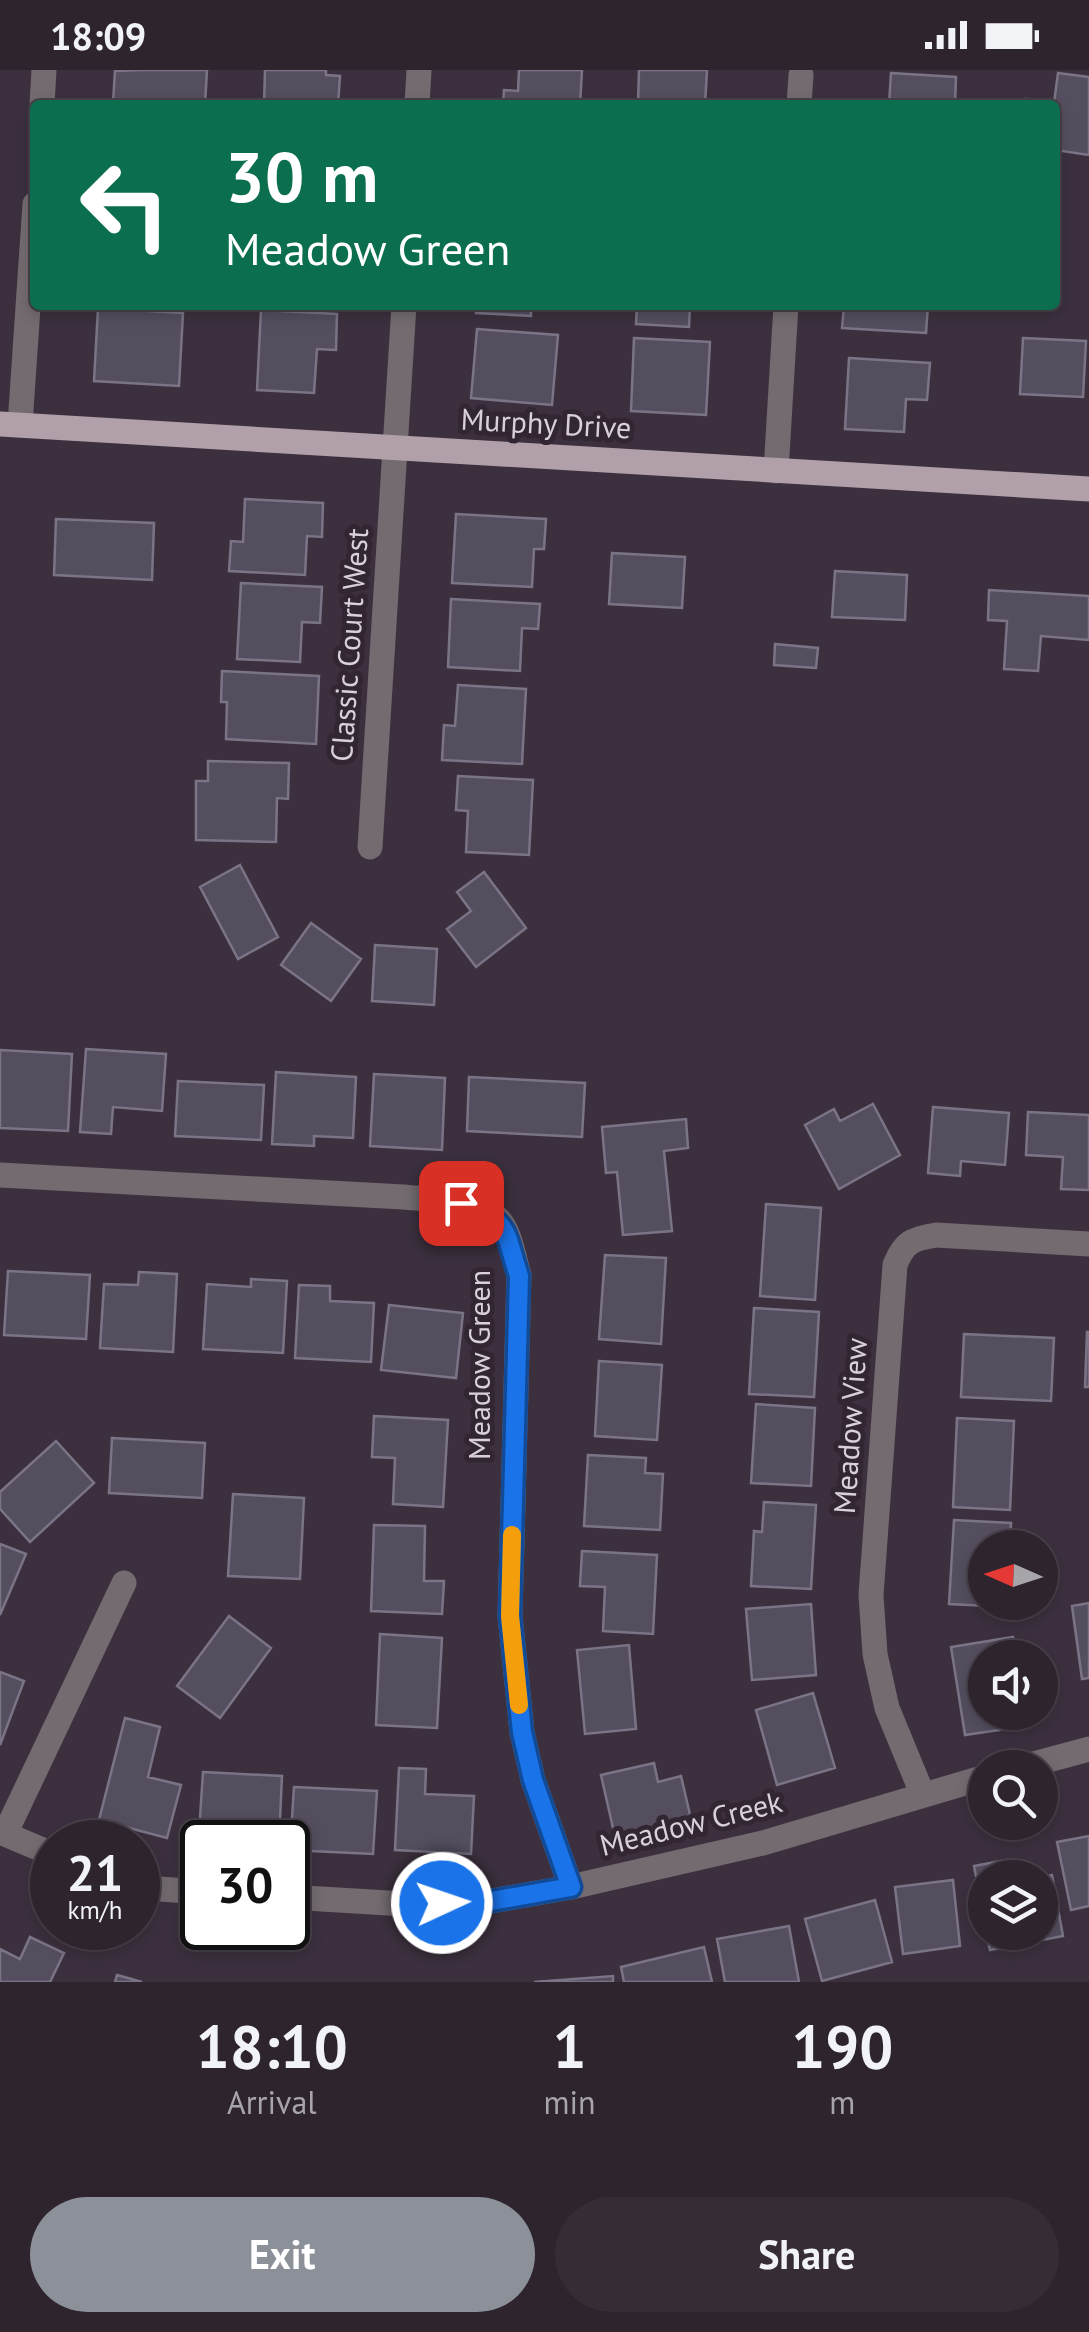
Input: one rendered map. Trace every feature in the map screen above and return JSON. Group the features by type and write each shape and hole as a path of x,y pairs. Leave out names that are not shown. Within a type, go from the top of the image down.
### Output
{"main road":[{"name":"Murphy Drive","path":"10,425 1089,489"}],"street":[{"path":"42,100 44,70"},
{"path":"417,100 419,70"},
{"path":"799,100 801,75"},
{"path":"10,425 30,248"},
{"name":"Classic Court West","path":"370,847 404,310"},
{"path":"776,470 786,310"},
{"name":"Meadow Green","path":"0,1176 403,1196 461,1203 496,1216 504,1228 519,1276 510,1616 520,1713 533,1780 571,1887"},
{"name":"Meadow View","path":"922,1793 887,1708 874,1654 871,1595 895,1265 903,1246 913,1239 936,1235 1089,1244"},
{"path":"30,1845 3,1833 124,1583"},
{"path":"1058,1758 1089,1749"},
{"name":"Meadow Creek","path":"310,1898 405,1904 480,1903 571,1887 763,1843 968,1781"}],"building":[{"path":"207,70 205,100 113,100 115,71"},
{"path":"265,70 326,70 326,75 340,76 338,100 264,100"},
{"path":"519,70 582,70 580,100 503,100 504,90 518,91"},
{"path":"639,70 707,70 705,100 638,100"},
{"path":"891,73 956,77 955,100 889,100"},
{"path":"1058,73 1089,77 1089,155 1060,151 1060,100 1054,100"},
{"path":"98,310 183,313 179,386 94,381"},
{"path":"261,310 337,314 336,350 317,349 314,393 257,390"},
{"path":"531,310 531,316 476,313"},
{"path":"637,310 690,310 689,327 636,324"},
{"path":"844,310 928,310 926,333 842,328"},
{"path":"477,329 558,335 552,405 471,398"},
{"path":"634,338 710,342 706,415 631,411"},
{"path":"1023,338 1086,341 1083,397 1020,394"},
{"path":"849,358 930,363 927,400 906,399 904,432 845,429"},
{"path":"245,499 323,503 322,537 307,536 305,575 229,571 231,541 243,542"},
{"path":"456,514 546,519 544,549 534,549 532,587 452,583"},
{"path":"56,519 154,523 152,580 54,575"},
{"path":"612,553 685,557 682,608 609,604"},
{"path":"835,571 907,575 905,620 832,617"},
{"path":"241,583 322,587 320,623 302,622 300,662 237,659"},
{"path":"989,590 1089,596 1089,640 1041,636 1038,671 1004,669 1007,621 988,620"},
{"path":"451,599 540,604 538,629 522,628 520,671 448,667"},
{"path":"775,644 818,648 816,668 774,665"},
{"path":"222,671 319,676 316,744 226,739 227,702 221,702"},
{"path":"458,685 526,689 522,764 442,760 444,725 455,726"},
{"path":"208,761 289,763 288,799 277,798 276,842 196,840 196,781 208,781"},
{"path":"458,776 533,780 529,855 466,852 468,811 456,810"},
{"path":"240,865 278,937 238,959 200,887"},
{"path":"484,872 526,928 476,967 447,929 471,911 457,892"},
{"path":"311,923 361,959 331,1001 281,965"},
{"path":"375,945 437,949 434,1005 372,1001"},
{"path":"86,1049 166,1054 162,1111 113,1107 111,1134 80,1132"},
{"path":"0,1050 72,1054 68,1131 0,1128"},
{"path":"276,1072 356,1077 353,1138 314,1136 314,1146 272,1144"},
{"path":"374,1074 445,1078 442,1150 370,1146"},
{"path":"469,1077 585,1083 582,1137 467,1131"},
{"path":"178,1081 264,1085 261,1140 175,1136"},
{"path":"873,1104 900,1155 839,1189 805,1125 834,1109 840,1121"},
{"path":"933,1107 1009,1113 1005,1165 961,1161 960,1176 928,1173"},
{"path":"1028,1112 1089,1115 1089,1190 1061,1189 1063,1157 1026,1155"},
{"path":"686,1119 688,1148 664,1151 672,1231 623,1235 617,1172 606,1173 602,1127"},
{"path":"766,1204 821,1208 815,1300 760,1296"},
{"path":"605,1255 666,1258 661,1344 599,1339"},
{"path":"8,1271 90,1275 86,1339 4,1335"},
{"path":"139,1272 177,1274 173,1352 100,1348 104,1284 138,1285"},
{"path":"251,1279 287,1281 283,1353 203,1349 207,1284 251,1287"},
{"path":"299,1285 330,1286 330,1301 374,1303 371,1362 295,1358"},
{"path":"389,1305 463,1313 456,1378 381,1370"},
{"path":"754,1308 819,1312 814,1397 749,1394"},
{"path":"1087,1332 1089,1387 1085,1387"},
{"path":"964,1334 1054,1338 1051,1401 961,1397"},
{"path":"599,1361 662,1365 657,1440 595,1436"},
{"path":"756,1404 815,1408 811,1486 751,1483"},
{"path":"374,1416 448,1420 443,1507 393,1504 395,1458 372,1457"},
{"path":"957,1418 1014,1421 1010,1510 953,1507"},
{"path":"112,1438 205,1443 202,1498 109,1493"},
{"path":"56,1441 94,1483 30,1542 0,1509 0,1492"},
{"path":"588,1455 646,1458 645,1473 663,1474 660,1530 584,1526"},
{"path":"233,1494 304,1498 300,1579 228,1576"},
{"path":"764,1502 816,1505 811,1589 751,1586 754,1531 762,1532"},
{"path":"954,1520 1011,1523 1011,1530 968,1530 968,1605 949,1604"},
{"path":"374,1525 425,1526 424,1581 444,1581 442,1614 371,1611"},
{"path":"0,1544 26,1554 0,1615"},
{"path":"582,1551 657,1555 653,1634 603,1631 605,1587 580,1586"},
{"path":"1089,1603 1089,1678 1082,1679 1072,1606"},
{"path":"811,1604 816,1675 752,1680 746,1609"},
{"path":"229,1616 271,1648 220,1718 177,1686"},
{"path":"380,1634 442,1638 437,1728 376,1725"},
{"path":"968,1644 968,1730 999,1730 965,1735 951,1647"},
{"path":"629,1645 636,1729 585,1734 577,1650"},
{"path":"0,1672 24,1681 0,1745"},
{"path":"813,1693 835,1768 777,1785 756,1710"},
{"path":"125,1718 160,1727 148,1777 181,1785 167,1838 160,1836 160,1820 99,1820"},
{"path":"654,1763 658,1782 681,1776 691,1819 615,1837 601,1775"},
{"path":"399,1768 426,1769 425,1794 474,1796 471,1854 395,1850"},
{"path":"203,1772 282,1776 280,1820 200,1820"},
{"path":"294,1787 377,1791 373,1854 310,1851 310,1820 292,1820"},
{"path":"1089,1836 1089,1906 1071,1910 1057,1842"},
{"path":"953,1880 960,1946 903,1954 895,1887"},
{"path":"875,1900 892,1962 822,1981 805,1919"},
{"path":"1058,1908 1063,1936 1058,1937"},
{"path":"789,1926 799,1982 725,1982 717,1939"},
{"path":"30,1937 30,1950 64,1953 50,1982 0,1982 0,1949 20,1959"},
{"path":"704,1947 712,1982 624,1982 621,1967"},
{"path":"117,1975 142,1982 115,1982"},
{"path":"613,1976 613,1982 534,1982"}],"slow traffic":[{"path":"512,1535 510,1616 519,1705"}],"route":[{"path":"442,1903 480,1903 571,1887 533,1780 522,1732 510,1616 519,1276 504,1228 496,1216 461,1203"}]}
